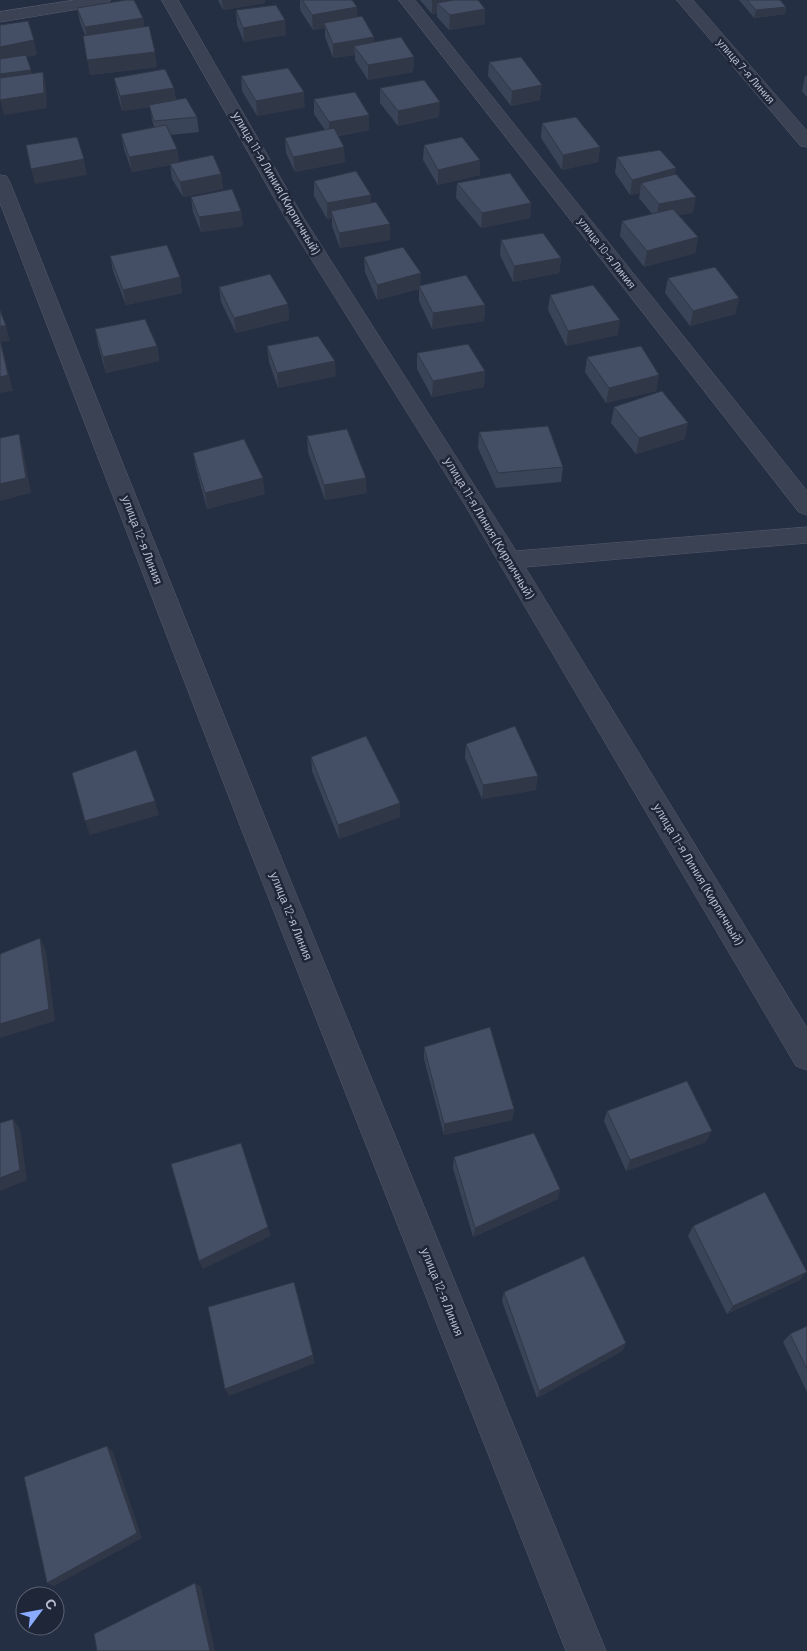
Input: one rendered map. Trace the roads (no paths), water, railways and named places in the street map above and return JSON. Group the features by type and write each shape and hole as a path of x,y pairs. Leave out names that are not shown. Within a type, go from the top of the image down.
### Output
{"street":[{"path":"0,18 103,0"},
{"name":"улица 11-я Линия (Кирпичный)","path":"170,0 294,217 509,560 807,1056"},
{"name":"улица 10-я Линия","path":"407,0 807,507"},
{"name":"улица 7-я Линия","path":"685,0 807,142"},
{"name":"улица 12-я Линия","path":"0,180 252,819 586,1651"},
{"path":"509,560 807,535"}]}
